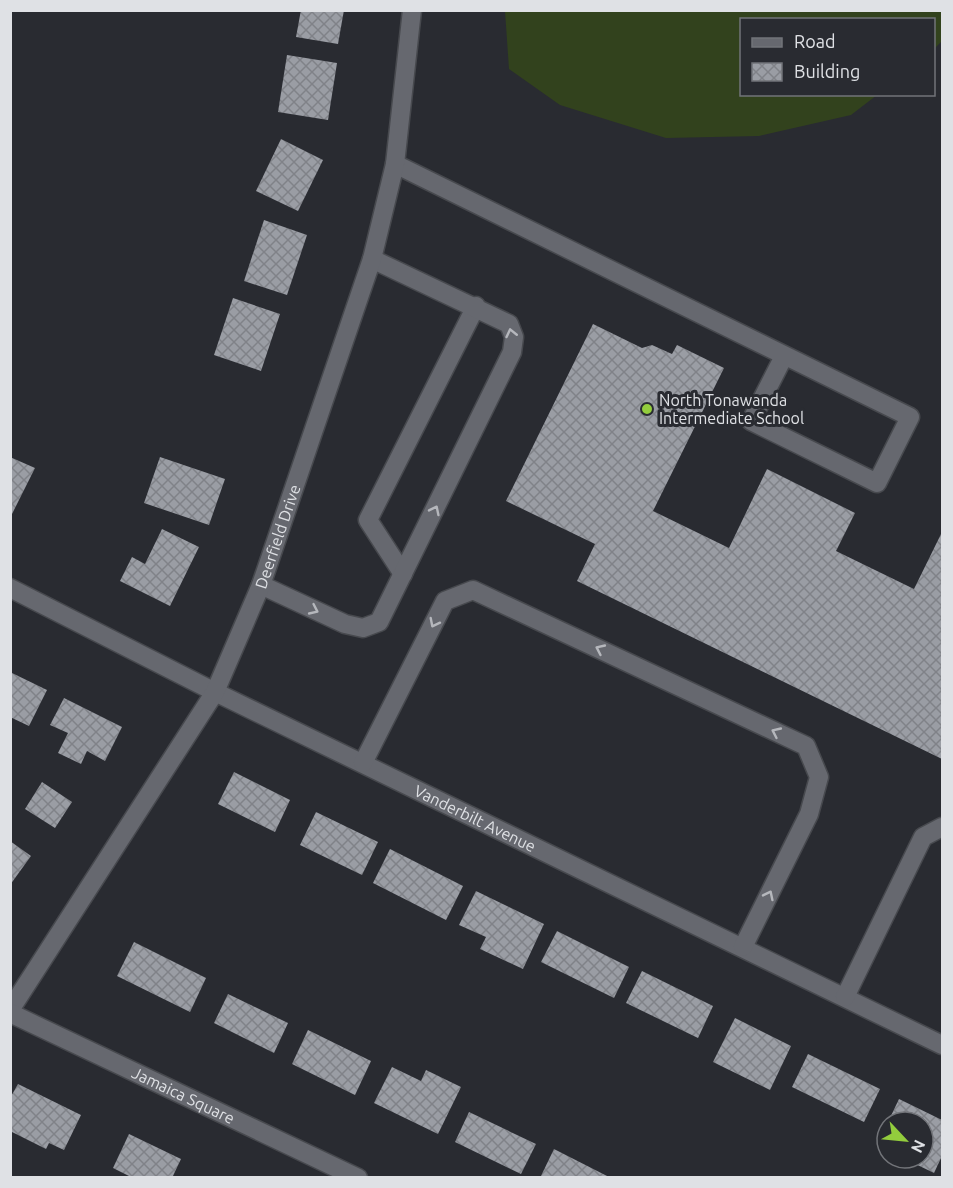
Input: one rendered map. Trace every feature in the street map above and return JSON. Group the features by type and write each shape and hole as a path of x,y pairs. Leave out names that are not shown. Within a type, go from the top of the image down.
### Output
{"street":[{"name":"Deerfield Drive","path":"10,1011 215,692 261,585 372,259 395,164 412,10"},
{"path":"395,164 910,417 877,483 751,421 784,356"},
{"path":"261,585 345,624 363,628 379,622 512,352 514,337 510,324 372,259"},
{"path":"403,574 369,520 476,306"},
{"name":"Vanderbilt Avenue","path":"10,588 215,692 942,1045"},
{"path":"363,764 445,601 473,590 807,747 819,777 809,814 743,947"},
{"path":"845,998 923,837 942,827"},
{"name":"Jamaica Square","path":"10,1011 358,1178"}],"green space":[{"path":"505,11 942,11 942,41 935,48 935,18 740,18 740,96 876,96 851,115 759,136 666,138 560,105 509,69"}],"building":[{"path":"301,10 344,10 338,44 296,37"},
{"path":"287,55 337,63 328,120 278,112"},
{"path":"281,139 323,160 298,211 256,191"},
{"path":"264,220 307,235 287,295 244,281"},
{"path":"233,298 280,314 261,371 214,355"},
{"name":"North Tonawanda Intermediate School","path":"593,324 642,348 652,345 672,354 677,345 724,368 653,511 729,548 767,469 855,513 836,551 914,589 942,532 942,759 577,581 595,544 506,501"},
{"path":"10,457 35,468 10,518"},
{"path":"160,457 225,479 209,525 144,503"},
{"path":"162,529 199,547 170,606 120,581 132,557 145,564"},
{"path":"10,672 47,690 29,726 10,717"},
{"path":"64,698 122,727 105,761 87,751 81,764 58,753 68,733 50,725"},
{"path":"234,772 290,800 275,832 218,804"},
{"path":"42,782 72,802 55,828 25,809"},
{"path":"316,812 378,842 362,875 300,845"},
{"path":"10,841 31,856 10,885"},
{"path":"390,849 463,886 446,920 373,883"},
{"path":"476,891 544,924 523,969 480,949 486,937 459,925"},
{"path":"557,931 629,967 614,998 541,962"},
{"path":"134,942 206,978 190,1012 117,976"},
{"path":"642,971 713,1006 698,1038 626,1003"},
{"path":"228,994 288,1023 274,1053 214,1023"},
{"path":"735,1018 791,1046 770,1090 713,1062"},
{"path":"308,1030 371,1061 355,1095 292,1064"},
{"path":"808,1054 880,1089 864,1122 792,1087"},
{"path":"392,1067 421,1081 426,1070 461,1087 438,1134 374,1103"},
{"path":"18,1084 81,1115 64,1150 49,1143 46,1149 10,1131 10,1098"},
{"path":"899,1099 922,1110 894,1110"},
{"path":"469,1112 536,1144 521,1174 455,1142"},
{"path":"935,1117 942,1120 942,1156 934,1173 928,1170 935,1170"},
{"path":"129,1134 181,1159 172,1178 133,1178 113,1168"},
{"path":"554,1149 611,1178 540,1178"}],"place":[{"name":"North Tonawanda Intermediate School","path":"647,409"}]}
